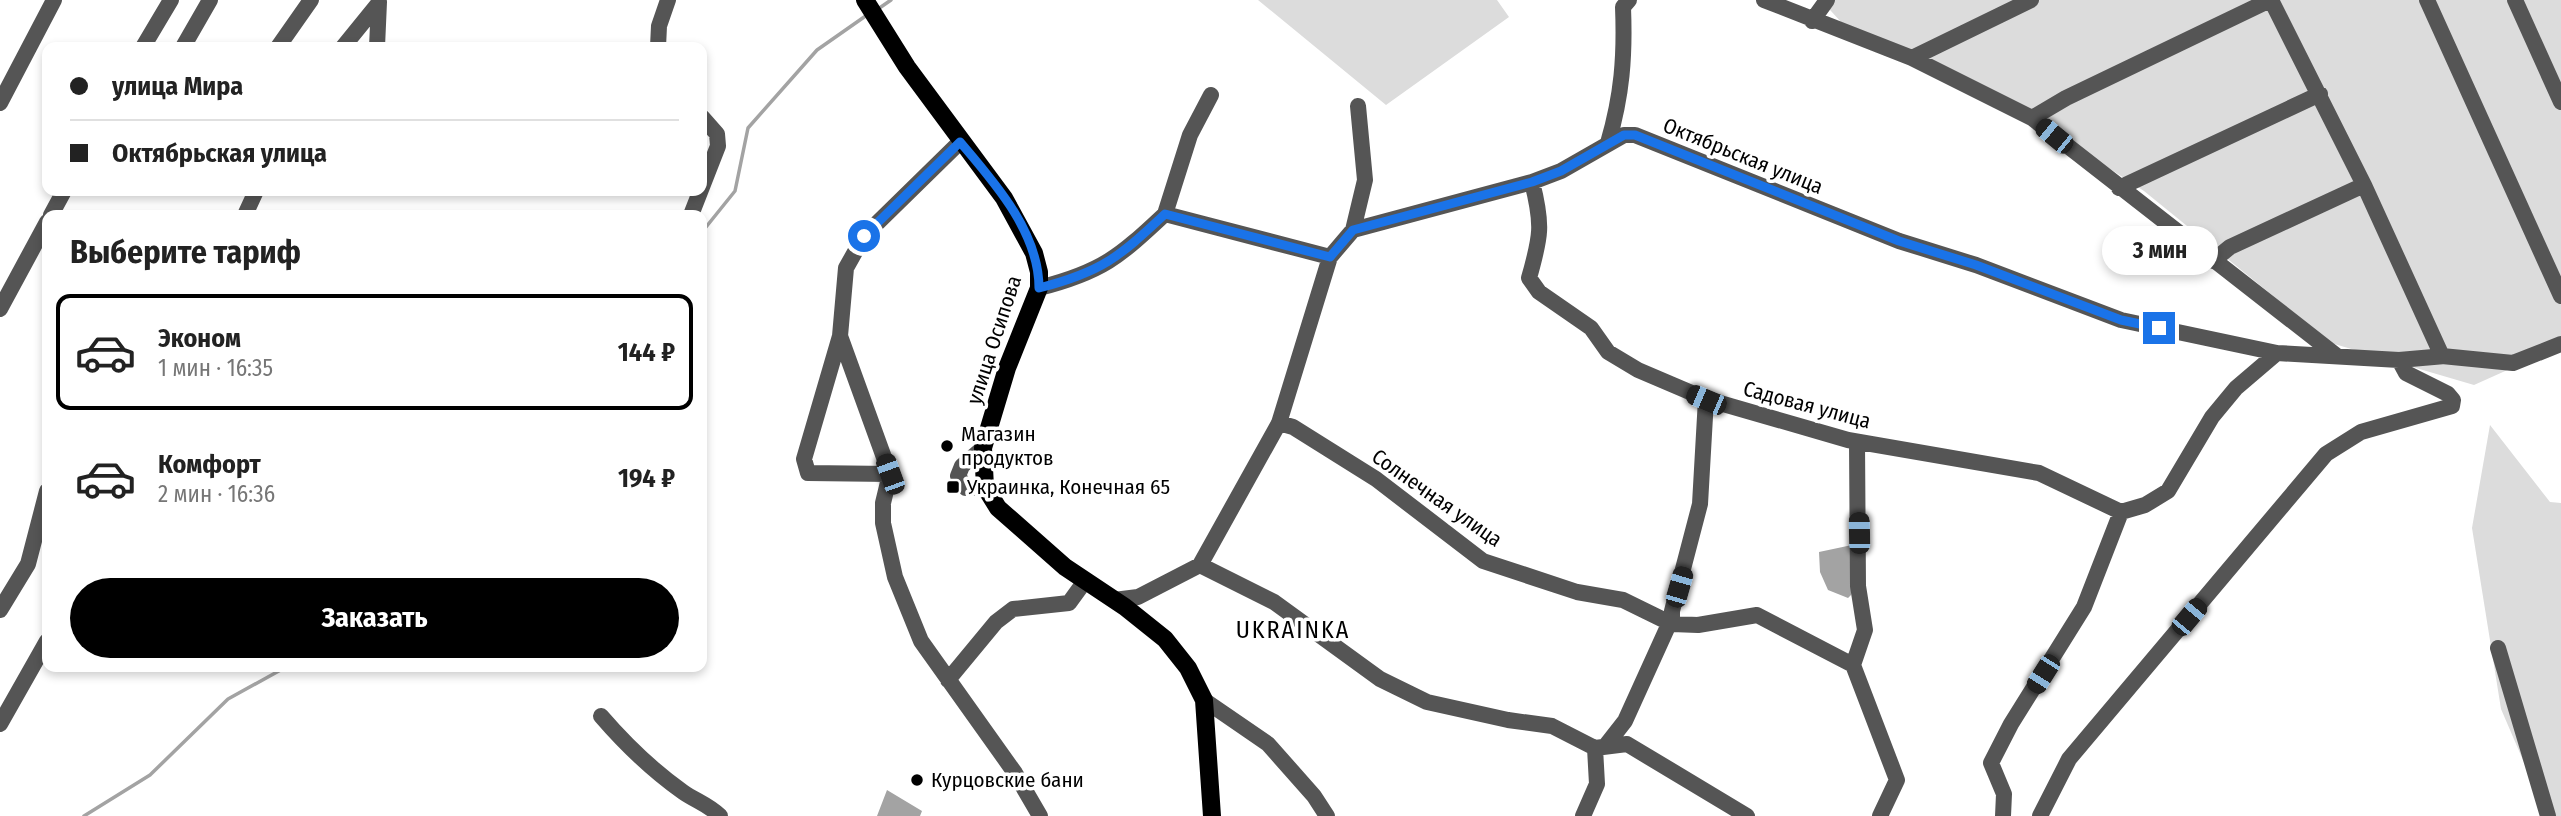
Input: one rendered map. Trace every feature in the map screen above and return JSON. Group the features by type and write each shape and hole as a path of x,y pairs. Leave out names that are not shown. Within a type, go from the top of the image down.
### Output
{"main road":[{"name":"улица Осипова","path":"864,0 907,68 1004,198 1034,253 1039,288 1007,368 983,448 985,487"},
{"path":"985,487 998,508 1085,581 1165,639 1188,668 1204,700 1212,816"}],"street":[{"path":"0,103 54,0"},
{"path":"146,42 171,0"},
{"path":"186,42 211,0"},
{"path":"282,42 311,0"},
{"path":"658,42 659,26 668,0"},
{"path":"1608,143 1621,97 1625,48 1623,7 1629,0"},
{"path":"1764,0 1912,58 2032,118 2338,357"},
{"path":"1812,21 1826,0"},
{"path":"1912,58 2031,0"},
{"path":"2032,118 2066,98 2270,0 2320,94 2445,356"},
{"path":"2427,0 2561,296"},
{"path":"2515,0 2561,102"},
{"path":"379,2 381,42"},
{"path":"347,42 379,2"},
{"path":"2119,188 2131,185 2320,94"},
{"path":"1039,288 1080,277 1120,256 1165,214 1190,135 1211,95"},
{"path":"1114,600 1138,597 1200,565 1225,526 1279,423 1330,257 1353,230 1365,180 1358,106"},
{"path":"707,123 717,134 718,146 707,174"},
{"name":"Октябрьская улица","path":"1353,230 1532,182 1561,171 1624,135 1635,135 1899,241 1976,265 2121,320 2277,353 2338,357 2399,360 2445,356 2513,363 2561,345"},
{"path":"890,474 808,473 804,459 840,336 846,268 864,236 960,142"},
{"name":"Садовая улица","path":"1532,182 1541,216 1541,238 1529,278 1539,292 1591,328 1608,352 1638,370 1706,400 1857,442 2039,473 2121,512"},
{"path":"2213,261 2230,247 2364,185"},
{"path":"1165,214 1330,257"},
{"path":"0,309 42,231"},
{"path":"840,336 890,474 883,503 883,523 895,577 921,641 1015,773 1040,816"},
{"path":"2242,344 2250,355 2250,376"},
{"path":"2003,816 2004,794 1991,763 2011,724 2084,607 2121,512 2145,505 2168,492 2212,417 2250,376 2277,353"},
{"path":"2040,816 2069,759 2326,454 2361,432 2452,406 2453,400 2448,394 2406,373 2399,360"},
{"path":"1583,816 1597,784 1601,746 1625,721 1669,624 1672,624 1672,611 1700,504 1706,400"},
{"name":"Солнечная улица","path":"1279,423 1293,427 1376,479 1483,561 1577,592 1623,600 1672,624 1698,625 1757,615 1853,665"},
{"path":"1857,442 1858,586 1865,630 1853,665 1897,780 1880,816"},
{"path":"983,448 962,466 958,476 966,488 985,487"},
{"path":"0,610 28,564 42,510"},
{"path":"1200,565 1274,601 1380,679 1427,702 1508,720 1552,726 1601,746 1627,744 1747,816"},
{"path":"948,680 996,622 1013,609 1069,603 1085,581"},
{"path":"2498,648 2548,816"},
{"path":"0,724 42,650"},
{"path":"1204,700 1268,744 1314,796 1327,816"},
{"path":"1631,709 1630,723 1640,752"},
{"path":"601,716 632,751 686,794 707,804 720,816"}],"shaded area":[{"path":"1258,0 1497,0 1509,17 1386,105"},
{"path":"1821,0 2561,0 2561,346 2474,385 2331,343 2144,191 2032,118 1841,22"},
{"path":"2490,425 2550,502 2561,503 2561,816 2547,816 2501,709 2472,528"},
{"path":"1852,545 1854,552 1851,595 1848,598 1828,590 1820,572 1819,552"},
{"path":"887,790 922,811 920,816 877,816"}],"waterway":[{"path":"878,9 891,0"},
{"path":"707,226 735,191 748,128 817,50 867,15"},
{"path":"84,816 150,775 228,699 277,672"}],"place":[{"name":"Магазин продуктов","path":"947,446"},
{"name":"Украинка, Конечная 65","path":"953,487"},
{"name":"Курцовские бани","path":"917,780"}],"district":[{"name":"UKRAINKA","path":"1293,630"}],"route":[{"path":"864,236 960,142 983,168 1021,227 1034,253 1039,272 1039,288 1080,277 1120,256 1165,214 1330,257 1353,230 1532,182 1561,171 1624,135 1635,135 1899,241 1976,265 2121,320 2159,328"}]}
